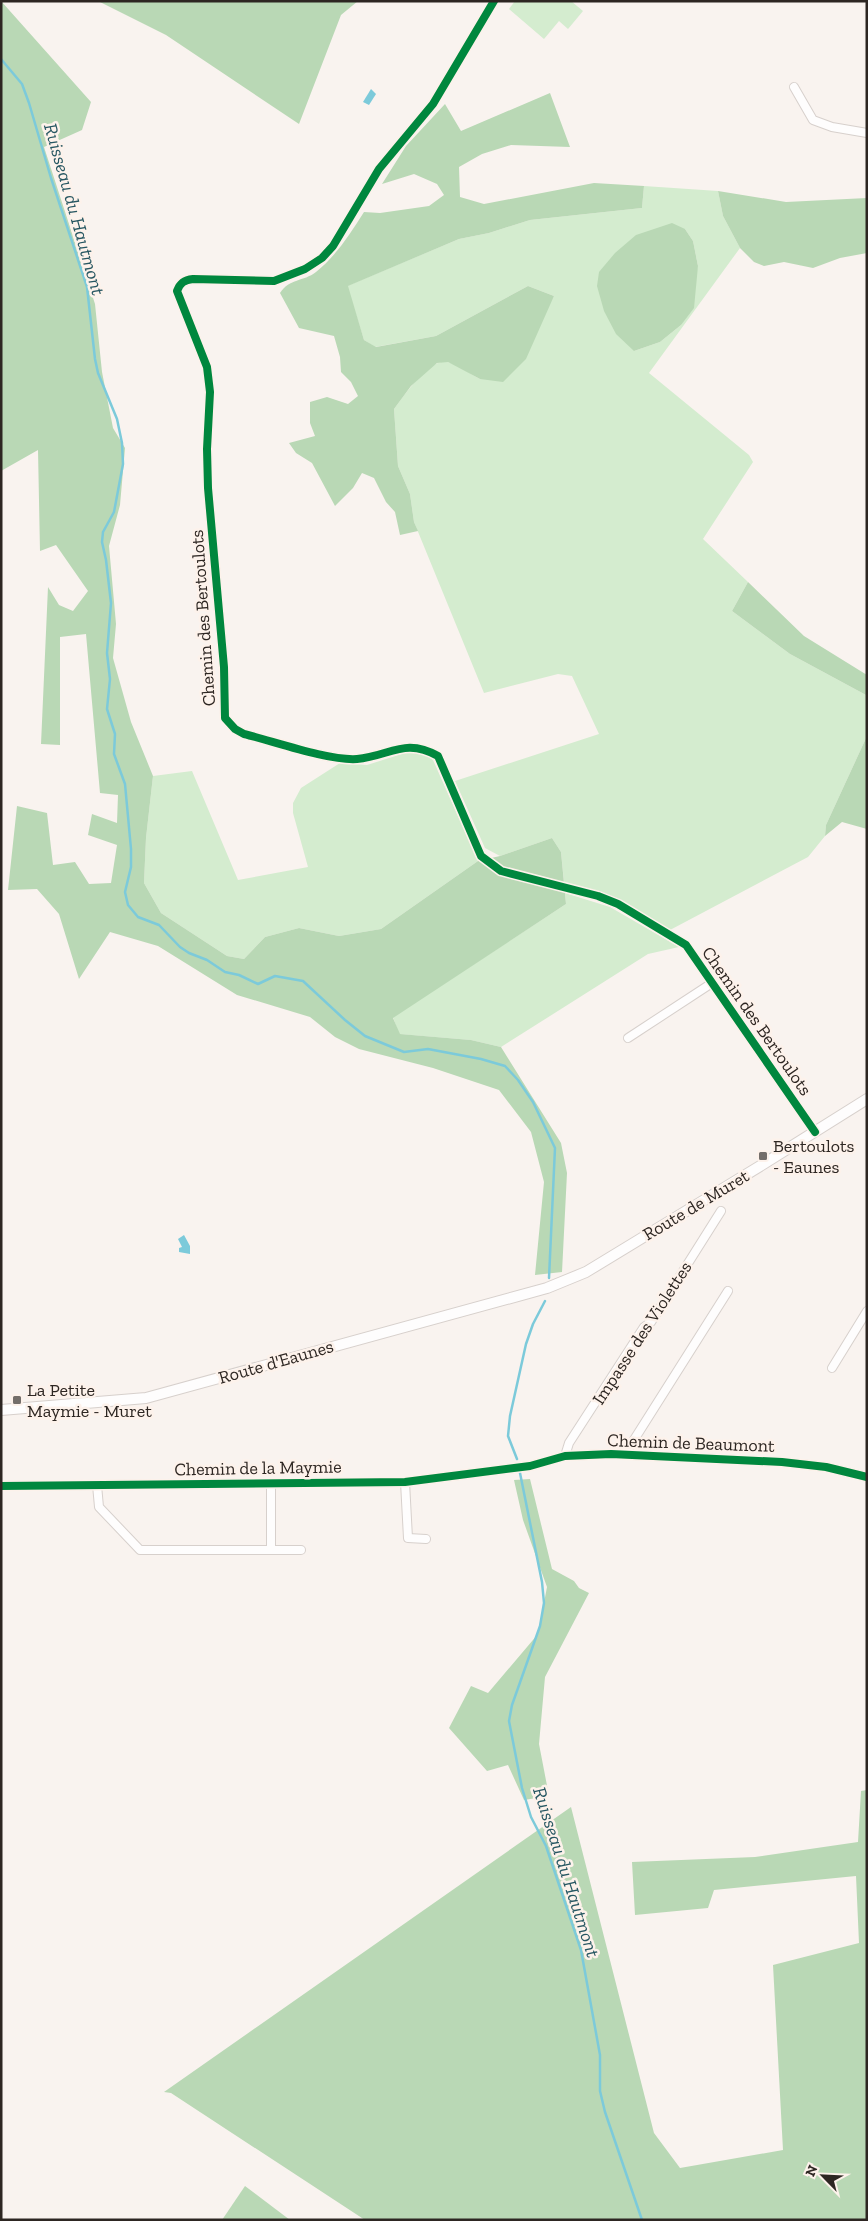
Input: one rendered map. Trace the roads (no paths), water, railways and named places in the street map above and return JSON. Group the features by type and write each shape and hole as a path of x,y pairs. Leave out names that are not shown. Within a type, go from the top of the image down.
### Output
{"main road":[{"name":"Route de Muret","path":"547,1288 586,1272 867,1099"},
{"name":"Route d'Eaunes","path":"1,1410 146,1398 547,1288"}],"street":[{"name":"Chemin des Bertoulots","path":"494,1 433,104 380,169 333,246 322,258 305,269 274,281 193,279 186,280 180,284 177,292 207,367 210,392 207,449 208,488 224,668 225,718 235,729 244,734 318,753 356,759 414,746 428,750 438,756 481,856 494,867 501,871 583,891 618,904 686,946 815,1132"},
{"path":"794,88 813,120 832,127 867,133"},
{"path":"628,1038 712,983"},
{"name":"Impasse des Violettes","path":"565,1456 569,1443 590,1410 644,1327 651,1322 721,1211"},
{"path":"625,1454 728,1291"},
{"path":"832,1368 864,1323 867,1311"},
{"name":"Chemin de Beaumont","path":"515,1468 530,1466 565,1456 625,1454 782,1462 826,1467 867,1477"},
{"name":"Chemin de la Maymie","path":"1,1486 405,1482 515,1468"},
{"path":"405,1482 408,1538 426,1539"},
{"path":"271,1483 272,1550"},
{"path":"97,1485 99,1507 135,1547 146,1550 301,1550"}],"water":[{"path":"371,89 376,94 369,105 363,102"},
{"path":"184,1235 190,1246 190,1254 179,1252 179,1248 182,1247 178,1239"}],"waterway":[{"name":"Ruisseau du Hautmont","path":"1,59 22,84 87,287 98,373 117,419 122,443 123,464 114,512 103,532 102,542 111,603 107,653 110,679 107,709 115,734 114,754 125,784 131,849 131,867 125,892 128,905 138,917 159,925 180,947 189,953 207,960 225,972 239,975 258,984 275,976 303,981 365,1036 404,1052 428,1049 481,1059 505,1066 518,1080 533,1102 555,1148 549,1278"},
{"name":"Ruisseau du Hautmont","path":"517,1459 508,1436 510,1416 526,1344 533,1324 545,1301"},
{"name":"Ruisseau du Hautmont","path":"520,1473 542,1582 544,1603 540,1626 512,1705 509,1721 522,1788 531,1817 546,1846 581,1950 600,2055 600,2091 605,2112 642,2220"}],"place":[{"name":"Bertoulots - Eaunes","path":"763,1156"},
{"name":"La Petite Maymie - Muret","path":"17,1400"}]}
